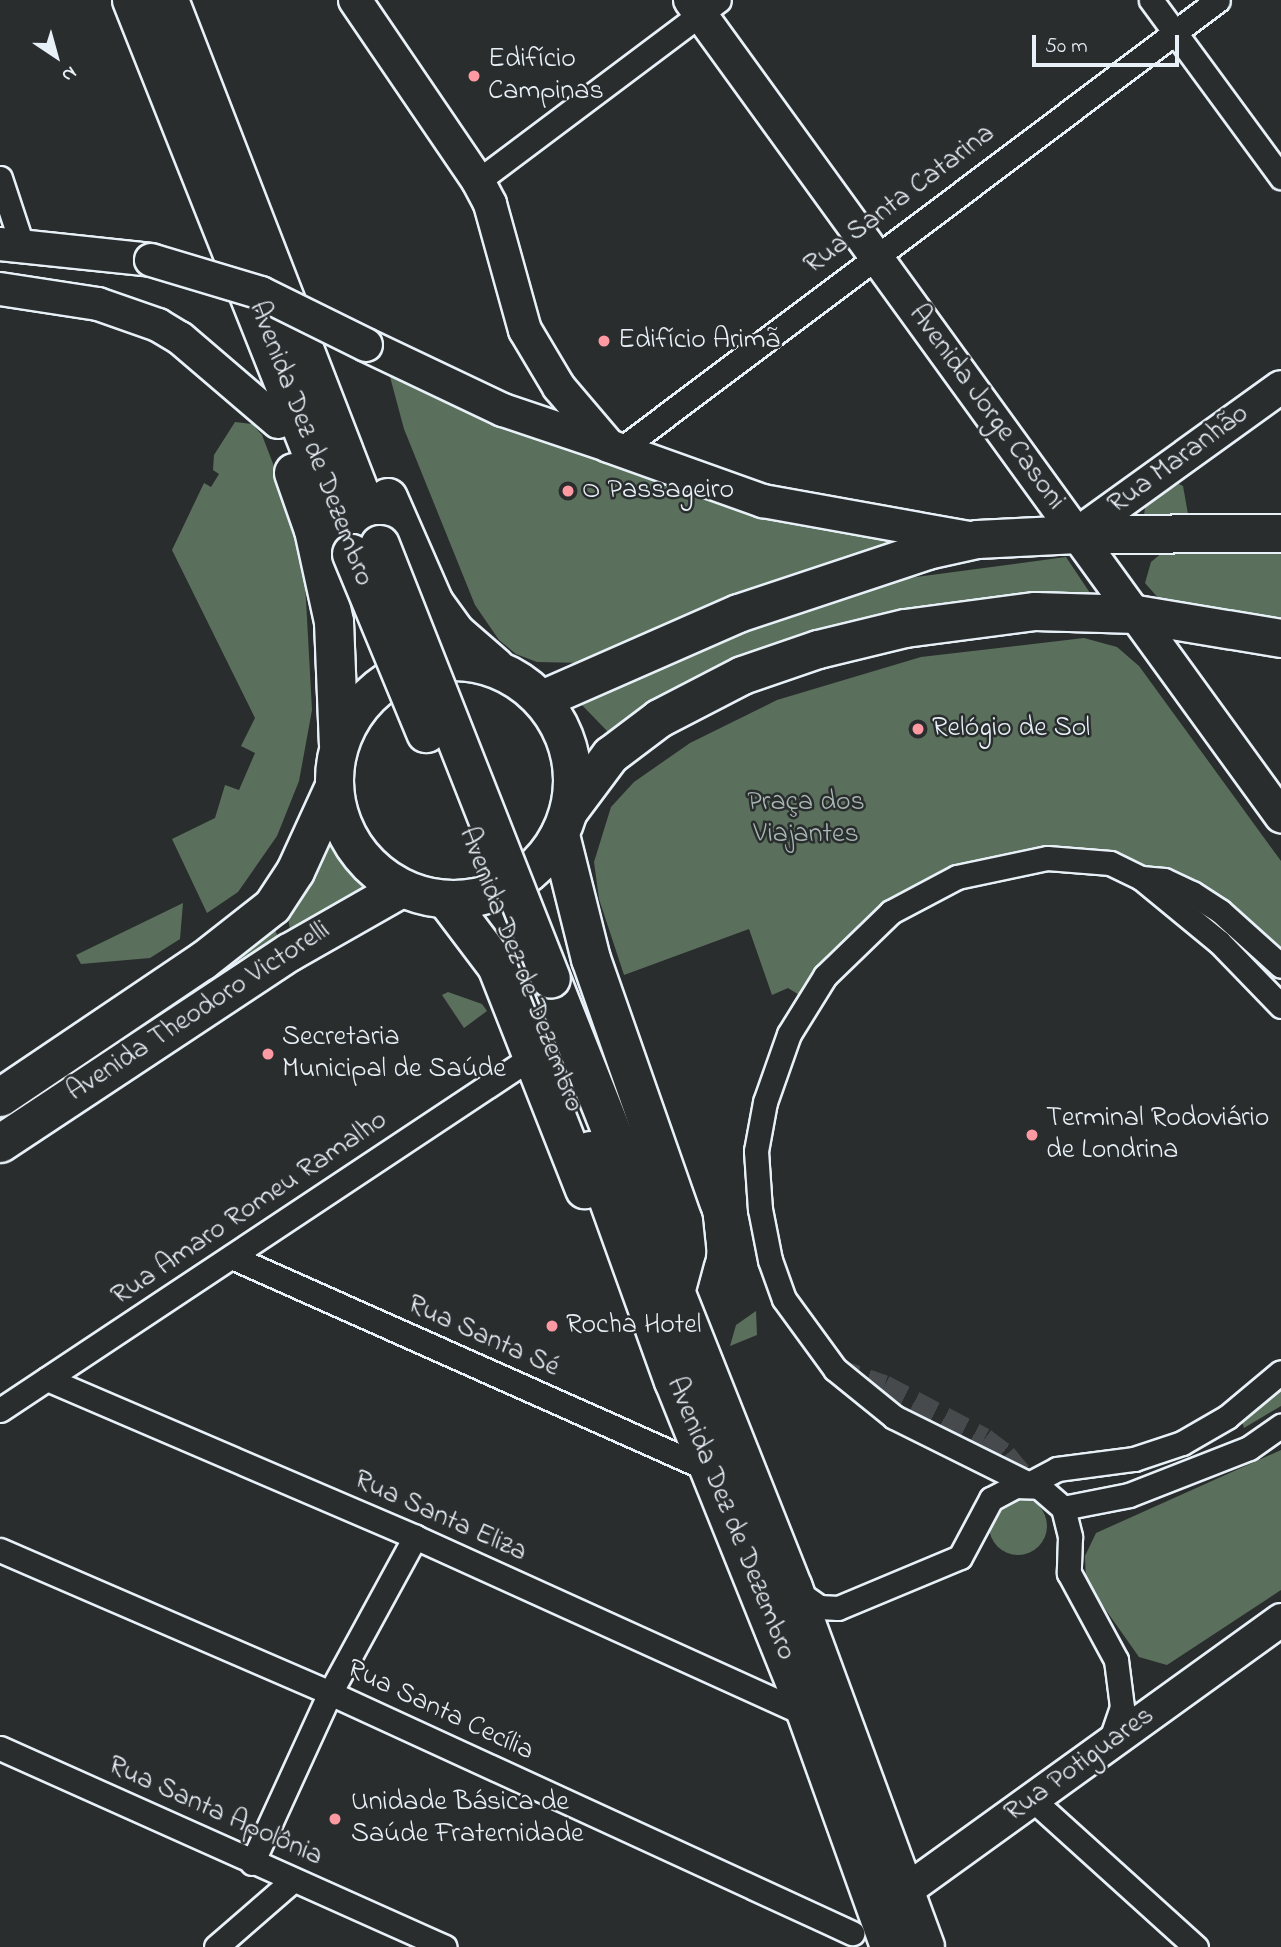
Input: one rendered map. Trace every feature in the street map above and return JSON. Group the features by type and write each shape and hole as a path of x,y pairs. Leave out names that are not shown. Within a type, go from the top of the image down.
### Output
{"highway":[{"name":"Avenida Dez de Dezembro","path":"132,0 279,324"},
{"name":"Avenida Dez de Dezembro","path":"169,0 279,324 366,549 540,982 661,1296 793,1588 868,1921"},
{"path":"279,324 278,422 314,530 334,622 339,744"},
{"path":"279,324 321,357 367,445 434,603 456,633 495,667"},
{"path":"447,900 497,966 605,1241 661,1296 685,1252 683,1221 591,959 564,822"},
{"name":"Avenida Dez de Dezembro","path":"661,1296 710,1470 807,1715 868,1921 890,1947"},
{"name":"Avenida Dez de Dezembro","path":"868,1921 925,1947"}],"main road":[{"path":"542,699 826,580 977,539 1077,534 1281,533"},
{"path":"564,822 573,781 570,751 559,724 542,699 521,680 495,667 440,661 401,673 367,696 339,744 333,789 338,813 361,858 401,888 447,900 474,898 512,883 544,858 564,822 610,755 659,718 754,671 818,649 905,628 1034,611 1136,614 1281,638"},
{"name":"Avenida Theodoro Victorelli","path":"0,1097 202,961 272,906 295,871 333,789"},
{"name":"Avenida Theodoro Victorelli","path":"0,1143 289,952 401,888"}],"street":[{"path":"355,0 478,181 490,204 525,330 559,387 614,448"},
{"path":"1151,0 1281,177"},
{"name":"Rua Santa Catarina","path":"614,448 1218,0"},
{"path":"478,181 703,5"},
{"name":"Avenida Jorge Casoni","path":"703,5 876,255 1281,816"},
{"path":"0,178 11,244 151,260 261,293 503,410 763,500 827,516 977,539"},
{"path":"0,289 98,304 158,325 180,338 278,422"},
{"name":"Rua Maranhão","path":"1077,534 1281,387"},
{"path":"1109,1744 1122,1707 1119,1674 1069,1573 1070,1538 1063,1508 1048,1492 894,1418 835,1369 784,1299 769,1260 760,1209 760,1127 789,1034 812,994 839,959 891,912 957,877 1017,861 1092,858 1141,878 1185,889 1220,911 1281,965"},
{"path":"1141,878 1241,962 1281,1006"},
{"name":"Rua Amaro Romeu Ramalho","path":"0,1410 533,1056"},
{"name":"Rua Santa Sé","path":"232,1257 710,1470"},
{"path":"793,1588 819,1607 838,1608 960,1558 991,1499 1002,1490 1028,1484 1057,1469 1134,1460 1182,1443 1227,1417 1281,1372"},
{"name":"Rua Santa Eliza","path":"47,1380 415,1537 807,1715"},
{"path":"1063,1508 1129,1495 1249,1448 1281,1426"},
{"path":"252,1863 330,1692 415,1537"},
{"name":"Rua Santa Cecília","path":"0,1550 868,1921"},
{"name":"Rua Potiguares","path":"868,1921 1032,1798 1281,1620"},
{"name":"Rua Santa Apolônia","path":"0,1748 444,1947"},
{"path":"1032,1798 1196,1947"},
{"path":"216,1947 293,1880"}],"green space":[{"path":"389,373 796,523 894,541 584,663 537,662 516,654 499,640 475,605 404,429"},
{"path":"235,422 252,424 262,435 285,495 305,582 312,710 299,781 277,836 238,892 207,913 172,839 215,818 225,785 239,790 255,753 241,746 255,718 172,550 204,483 211,487 219,474 213,470 214,455"},
{"path":"1175,482 1183,486 1188,514 1144,515 1146,502"},
{"path":"1163,552 1281,553 1281,617 1183,611 1160,600 1145,583 1151,562"},
{"path":"1066,557 1094,599 934,608 609,733 580,703 711,643 871,583"},
{"name":"Praça dos Viajantes","path":"1084,638 1117,647 1139,666 1281,861 1281,947 1237,908 1207,892 1119,861 950,877 801,996 788,988 772,995 749,929 624,975 599,899 594,862 611,807 634,782 690,743 777,700 921,657"},
{"path":"328,842 367,889 290,930 288,918"},
{"path":"183,903 180,939 150,958 81,964 76,955"},
{"path":"273,924 280,943 168,1011 166,1006"},
{"path":"448,992 482,1004 487,1011 464,1028 442,995"},
{"path":"756,1311 757,1335 730,1346 736,1325"},
{"path":"1281,1386 1281,1406 1244,1428 1242,1421"},
{"path":"1281,1450 1281,1590 1167,1665 1139,1657 1086,1582 1085,1556 1096,1533"},
{"path":"1018,1497 1029,1499 1042,1510 1047,1526 1045,1537 1034,1550 1018,1555 1007,1553 994,1542 989,1526 991,1515 1002,1502"}],"tunnel":[{"path":"835,1369 884,1386 984,1439 1005,1455 1029,1484"}],"place":[{"name":"Edifício Campinas","path":"474,76"},
{"name":"Edifício Arimã","path":"604,341"},
{"name":"O Passageiro","path":"568,491"},
{"name":"Relógio de Sol","path":"918,729"},
{"name":"Secretaria Municipal de Saúde","path":"268,1054"},
{"name":"Terminal Rodoviário de Londrina","path":"1032,1135"},
{"name":"Rocha Hotel","path":"552,1326"},
{"name":"Unidade Básica de Saúde Fraternidade","path":"335,1819"}]}
